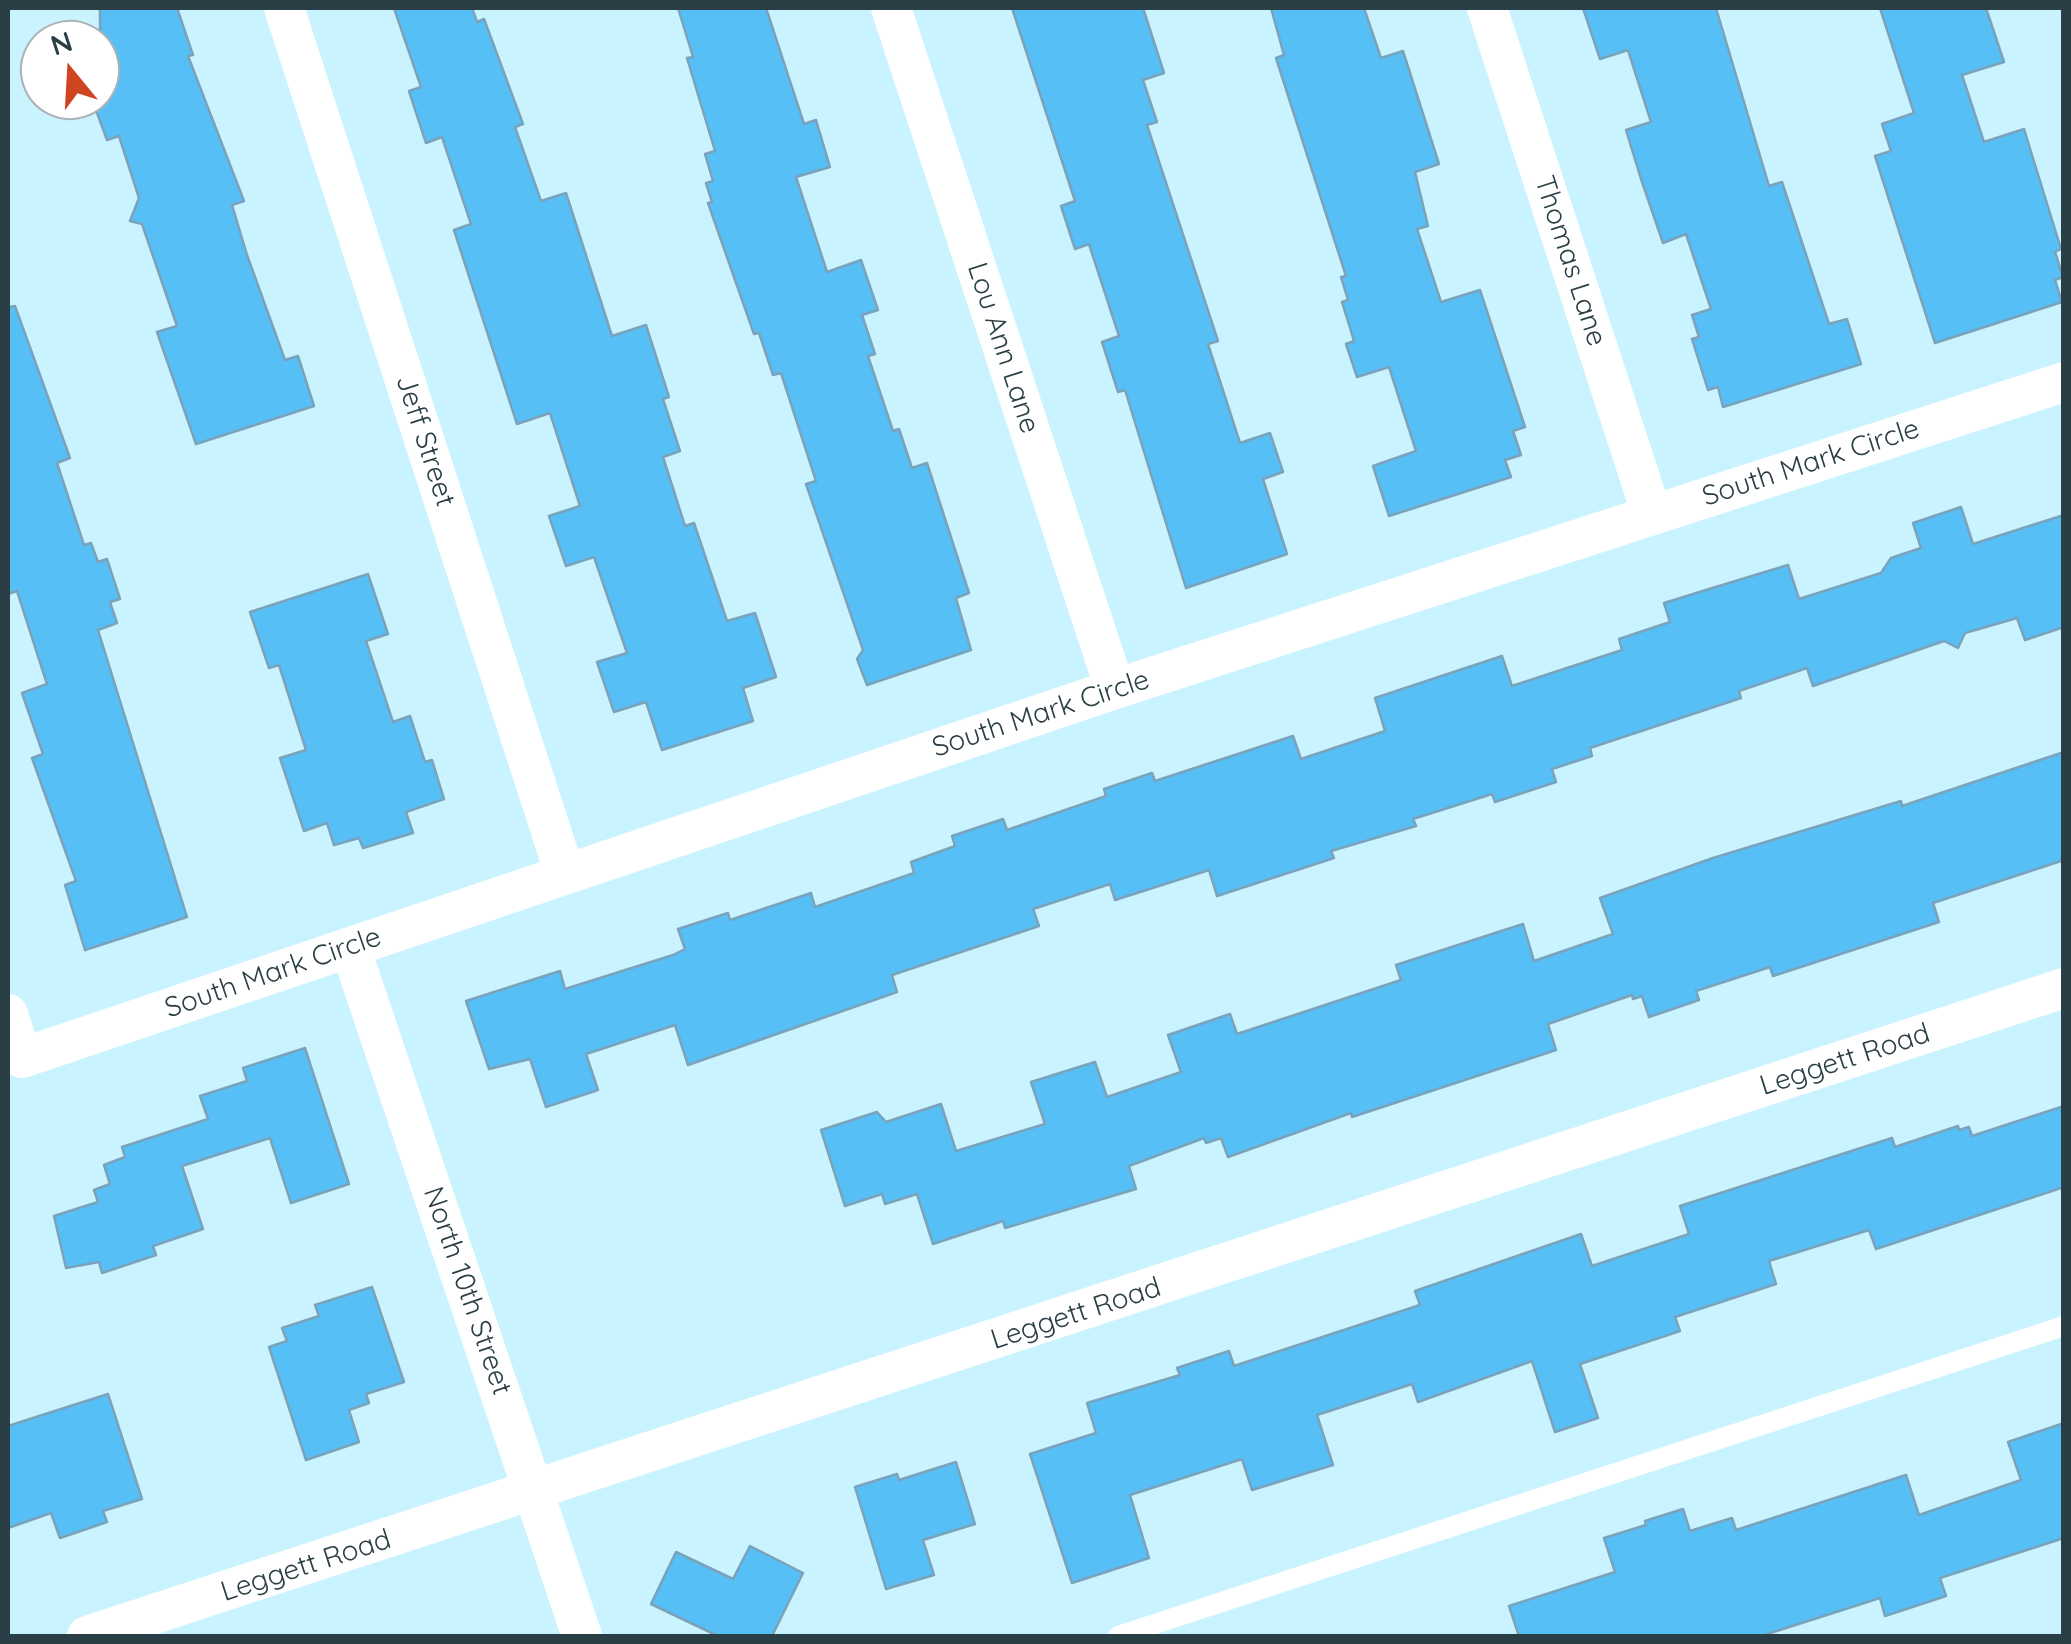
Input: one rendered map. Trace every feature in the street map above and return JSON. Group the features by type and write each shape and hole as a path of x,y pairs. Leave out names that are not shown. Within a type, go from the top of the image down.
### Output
{"street":[{"name":"Jeff Street","path":"284,8 566,874"},
{"name":"Lou Ann Lane","path":"891,8 1115,689"},
{"name":"Thomas Lane","path":"1488,8 1652,515"},
{"name":"South Mark Circle","path":"8,1014 22,1058 1115,689 2064,382"},
{"name":"North 10th Street","path":"350,947 582,1636"},
{"name":"Leggett Road","path":"88,1636 536,1493 2064,988"}],"lane":[{"path":"1118,1636 2064,1326"}],"building":[{"path":"100,8 177,8 193,55 188,56 244,201 232,205 247,255 285,360 298,356 314,406 196,444 157,332 177,326 142,224 130,221 139,198 119,136 107,140 100,120 120,120 120,20 100,20"},
{"path":"394,8 472,8 477,22 484,19 523,124 515,127 541,201 566,193 612,336 646,325 669,397 663,399 680,451 663,457 685,526 694,523 727,621 755,613 776,677 743,688 753,721 662,750 646,702 614,712 597,662 627,653 594,557 566,566 549,516 580,506 550,413 517,424 454,230 471,224 442,137 426,143 409,91 421,87"},
{"path":"678,8 766,8 804,124 816,120 830,167 796,177 827,272 861,260 878,310 862,315 875,354 868,356 893,431 899,429 912,468 927,463 969,593 956,598 971,650 867,685 857,659 863,650 806,484 816,481 781,373 773,375 759,333 754,334 708,203 712,202 706,183 713,181 705,154 715,151 687,58 693,57"},
{"path":"1012,8 1143,8 1164,73 1143,80 1157,122 1147,125 1218,341 1208,344 1240,443 1270,433 1283,472 1263,479 1287,554 1186,588 1125,390 1118,392 1102,342 1119,336 1089,244 1075,249 1061,206 1075,201"},
{"path":"1271,8 1364,8 1381,58 1403,51 1439,164 1415,172 1428,226 1417,229 1441,302 1480,290 1525,427 1513,431 1521,455 1505,460 1511,477 1389,516 1373,466 1416,451 1389,367 1357,377 1346,344 1354,341 1342,302 1348,300 1341,277 1346,276 1276,58 1284,55"},
{"path":"1583,8 1716,8 1769,186 1782,182 1829,324 1847,319 1861,364 1723,407 1718,387 1708,390 1692,339 1699,337 1692,315 1711,309 1686,234 1663,243 1641,179 1626,130 1651,122 1628,50 1600,59"},
{"path":"1880,8 1986,8 2004,62 1962,75 1984,142 2024,129 2061,249 2055,252 2063,277 2055,280 2062,302 1935,343 1875,156 1891,151 1882,124 1914,113"},
{"path":"15,306 70,458 57,463 84,545 91,543 98,562 107,559 120,599 110,602 117,623 98,630 187,917 85,950 65,885 76,881 32,758 43,754 22,693 47,684 17,591 8,594 8,307"},
{"path":"1961,507 1973,544 2064,515 2064,627 2025,640 2017,618 1965,633 1958,648 1944,641 1813,686 1807,668 1739,691 1741,698 1590,748 1592,756 1552,769 1556,782 1495,802 1492,794 1413,819 1416,826 1331,851 1334,858 1217,896 1209,870 1115,900 1110,884 1033,909 1039,926 892,975 897,992 688,1065 675,1025 586,1054 598,1090 546,1107 530,1059 489,1069 466,1001 560,971 565,989 673,955 685,949 678,929 728,913 730,920 811,893 815,907 914,873 911,862 955,846 952,836 1003,819 1007,830 1106,796 1104,789 1152,773 1155,781 1293,736 1301,759 1385,731 1375,698 1502,656 1512,686 1622,650 1619,639 1670,622 1664,603 1788,565 1799,599 1881,573 1891,558 1921,548 1913,523"},
{"path":"368,574 388,634 366,641 393,722 410,716 425,762 432,760 444,799 406,812 413,833 363,848 359,838 334,845 327,823 304,831 280,758 306,750 279,665 269,668 250,612"},
{"path":"2064,752 2064,860 1933,903 1939,922 1773,976 1770,967 1696,991 1699,1000 1649,1017 1642,996 1633,999 1632,995 1548,1024 1556,1050 1352,1117 1351,1113 1228,1157 1221,1138 1206,1143 1204,1138 1129,1166 1136,1189 1005,1228 1003,1221 933,1244 917,1194 885,1204 882,1194 845,1206 821,1130 877,1112 886,1122 941,1104 956,1151 1045,1124 1031,1082 1095,1062 1107,1097 1181,1072 1168,1035 1230,1014 1237,1034 1401,980 1396,965 1523,924 1534,961 1613,934 1600,898 1713,858 1901,801 1902,806"},
{"path":"305,1048 349,1184 291,1203 270,1138 182,1166 203,1229 153,1246 156,1255 102,1273 99,1262 66,1268 54,1216 98,1202 94,1190 110,1184 104,1165 125,1157 122,1147 208,1119 200,1096 247,1081 243,1068"},
{"path":"2064,1106 2064,1187 1876,1249 1869,1230 1769,1261 1776,1284 1675,1317 1680,1331 1580,1364 1598,1418 1555,1432 1532,1361 1418,1402 1412,1384 1317,1415 1333,1465 1252,1490 1242,1459 1130,1495 1149,1558 1072,1583 1030,1454 1096,1433 1087,1403 1180,1375 1177,1368 1229,1351 1234,1366 1420,1305 1415,1291 1581,1234 1592,1266 1689,1234 1680,1206 1892,1138 1895,1147 1958,1126 1959,1130 1969,1127 1972,1136"},
{"path":"372,1287 404,1382 366,1394 369,1403 349,1410 359,1442 306,1460 269,1347 287,1341 282,1328 319,1316 315,1305"},
{"path":"108,1394 142,1499 103,1511 107,1522 60,1538 51,1513 8,1528 8,1426"},
{"path":"2064,1423 2064,1538 1940,1578 1946,1596 1885,1616 1880,1598 1761,1636 1519,1636 1509,1606 1615,1572 1604,1538 1646,1525 1645,1521 1683,1509 1690,1531 1732,1518 1736,1530 1906,1475 1919,1515 2021,1480 2008,1442"},
{"path":"956,1462 975,1524 923,1540 934,1575 886,1589 855,1487 897,1474 899,1480"},
{"path":"750,1546 803,1573 772,1636 718,1636 651,1604 676,1552 733,1579"}]}
